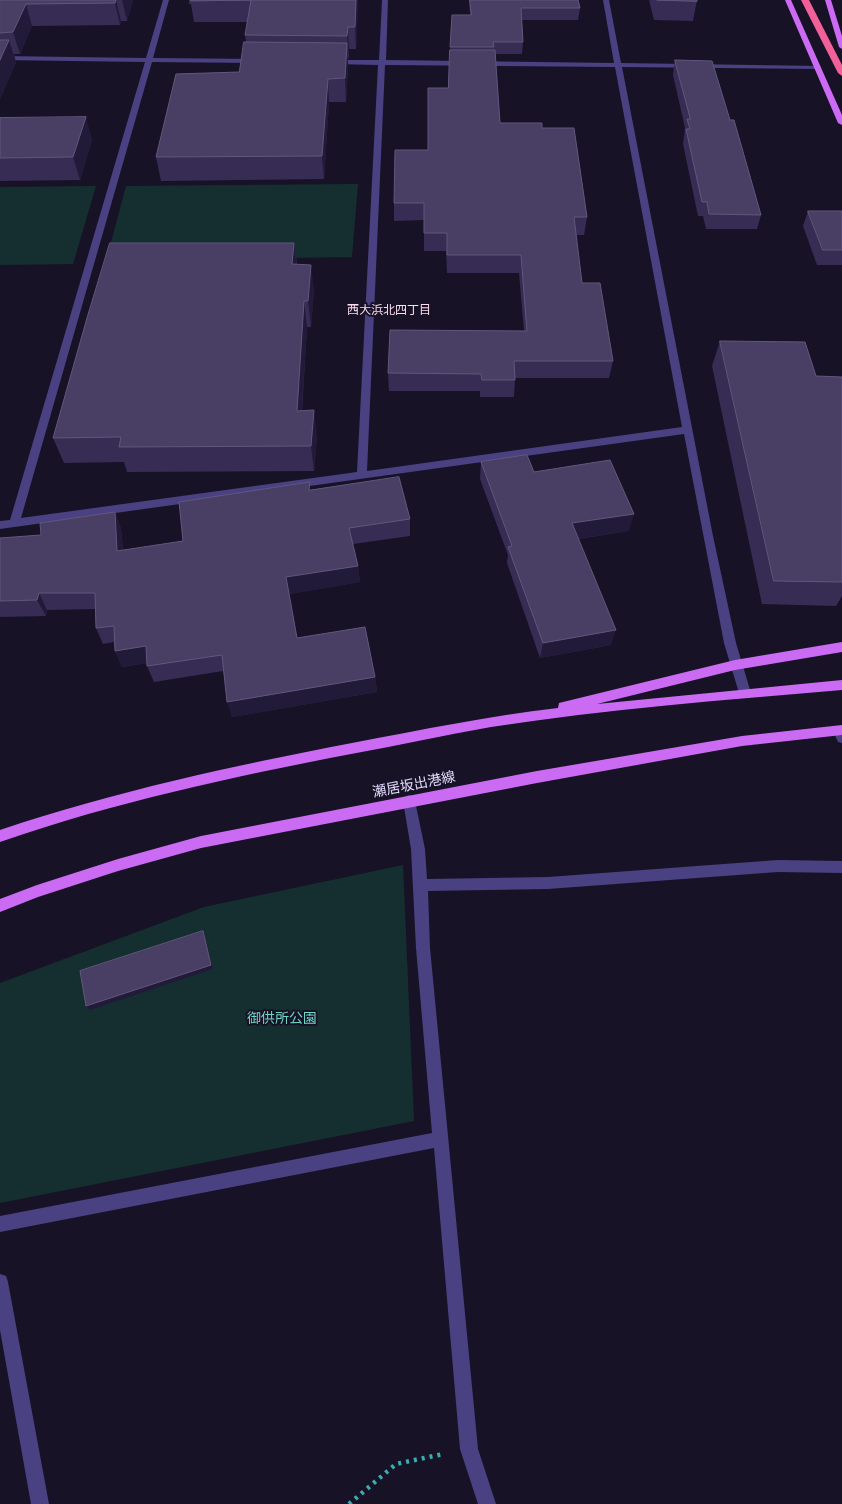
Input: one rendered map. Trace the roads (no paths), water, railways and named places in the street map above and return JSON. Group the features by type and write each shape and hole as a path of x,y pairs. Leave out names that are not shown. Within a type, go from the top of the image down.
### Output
{"highway":[{"path":"805,0 842,73"}],"main road":[{"path":"788,0 842,123"},
{"path":"828,0 842,46"},
{"path":"0,836 101,803 176,783 254,766 510,720 736,665 842,646"},
{"path":"510,720 745,693 842,685"},
{"name":"瀬居坂出港線","path":"0,906 37,891 118,864 201,842 410,801 742,741 841,733"}],"street":[{"path":"14,524 166,0"},
{"path":"362,475 385,0"},
{"path":"606,0 688,430 736,665 745,693"},
{"path":"0,58 265,61"},
{"path":"324,62 818,67"},
{"path":"0,526 688,430"},
{"path":"410,801 418,849 423,948 469,1449 487,1504"},
{"path":"421,885 548,883 778,866 842,867"},
{"path":"0,1224 441,1139"},
{"path":"0,1282 40,1504"}],"district":[{"name":"西大浜北四丁目","path":"389,311"}],"park label":[{"name":"御供所公園","path":"282,1019"}]}
